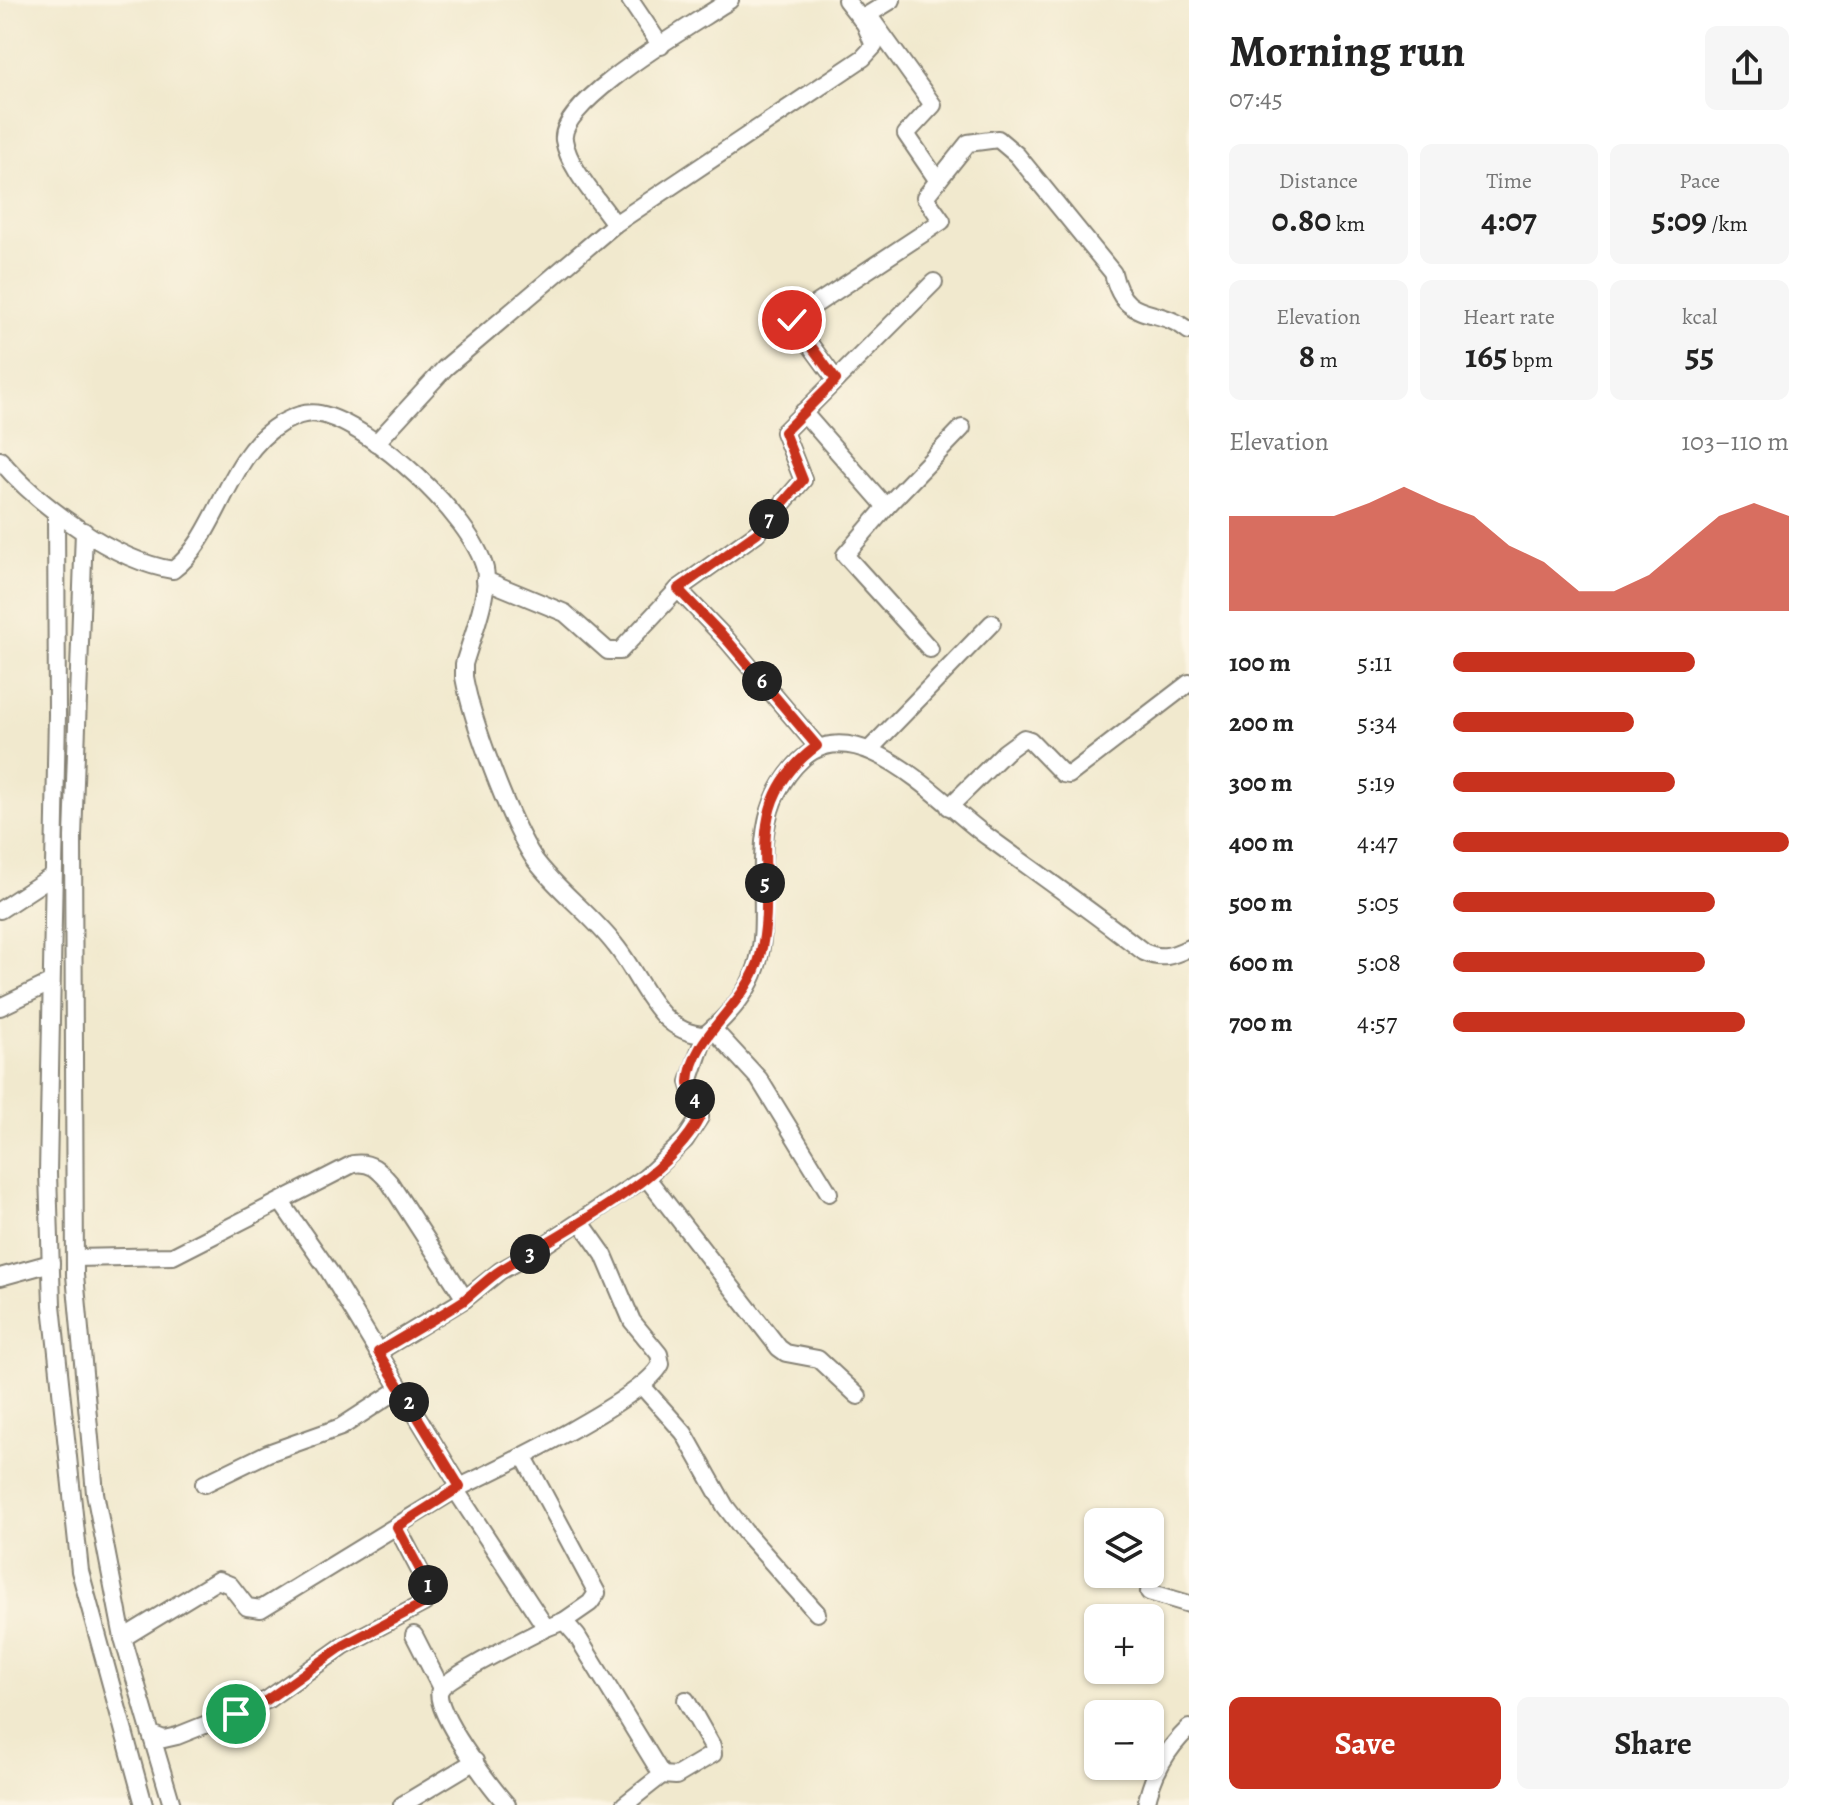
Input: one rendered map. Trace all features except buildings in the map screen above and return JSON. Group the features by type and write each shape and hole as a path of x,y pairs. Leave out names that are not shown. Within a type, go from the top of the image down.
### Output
{"street":[{"path":"630,0 661,46"},
{"path":"615,224 568,155 563,136 568,119 592,94 730,0"},
{"path":"846,0 865,17 933,105 906,134 938,181"},
{"path":"865,17 892,0"},
{"path":"376,443 445,368 615,224 863,58 874,46 865,17"},
{"path":"836,380 792,320 942,221 925,197 968,143 998,139 1017,155 1113,273 1118,294 1132,308 1180,324 1189,331"},
{"path":"485,580 565,613 614,653 620,651 678,589 757,533 803,480 784,432 934,282"},
{"path":"803,412 886,507"},
{"path":"0,460 56,513 84,531 156,567 173,570 187,560 224,491 254,448 277,426 303,413 323,415 376,443 426,482 443,501 485,570 464,664 464,677 517,826 535,859 618,947 664,1019 686,1034 709,1032 759,1079 829,1193"},
{"path":"930,649 845,555 962,428"},
{"path":"56,513 57,714 50,983 51,1263 58,1378 80,1571 144,1805"},
{"path":"84,531 73,837 75,1258 95,1493 123,1638 172,1805"},
{"path":"678,589 727,640 817,746"},
{"path":"869,750 992,623"},
{"path":"949,807 1005,752 1024,738 1030,740 1063,774 1069,775 1189,683"},
{"path":"378,1352 465,1299 500,1271 646,1177 685,1140 700,1117 689,1082 709,1032 740,1000 753,979 760,955 766,925 764,844 770,803 785,777 817,746 848,744 869,750 904,770 1144,952 1157,957 1170,957 1189,948"},
{"path":"0,910 52,876"},
{"path":"0,1007 50,983"},
{"path":"75,1258 173,1256 353,1164 364,1162 373,1166 390,1183 465,1299"},
{"path":"646,1177 779,1348 786,1353 818,1359 858,1396"},
{"path":"281,1202 329,1271 458,1488 546,1628"},
{"path":"123,1638 218,1580 230,1585 247,1607 261,1609 458,1488 524,1457 642,1386 658,1371 661,1364 659,1354 632,1321 604,1255 580,1221"},
{"path":"0,1277 51,1263"},
{"path":"642,1386 684,1433 725,1506 745,1532 817,1613"},
{"path":"204,1484 268,1453 341,1427 401,1388"},
{"path":"441,1688 546,1628 564,1621 590,1603 597,1593 524,1457"},
{"path":"151,1734 164,1739 177,1736 253,1706 343,1646 424,1603 430,1590 397,1527"},
{"path":"1149,1592 1189,1604"},
{"path":"564,1621 662,1775"},
{"path":"414,1635 441,1688 440,1702 475,1761 507,1805"},
{"path":"624,1805 662,1775 676,1776 713,1754 686,1700"},
{"path":"1146,1805 1150,1784 1168,1748 1189,1728"},
{"path":"402,1805 475,1761"}],"route":[{"path":"236,1714 267,1700 343,1646 424,1603 429,1597 427,1583 397,1527 460,1487 378,1352 465,1299 500,1271 534,1252 646,1177 685,1140 700,1117 689,1082 705,1035 722,1022 740,1000 753,979 760,955 766,925 764,844 770,803 785,777 817,746 727,640 678,589 757,533 803,480 784,432 836,380 792,320"}]}
